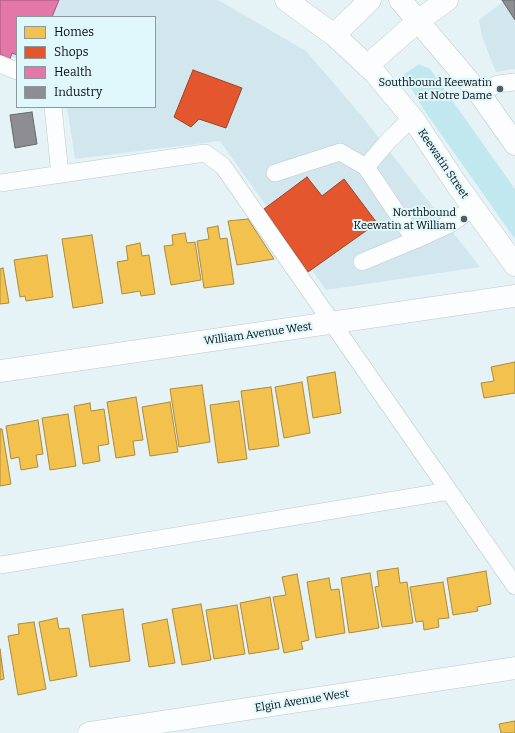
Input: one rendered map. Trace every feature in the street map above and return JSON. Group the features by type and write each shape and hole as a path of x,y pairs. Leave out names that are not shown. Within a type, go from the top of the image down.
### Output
{"street":[{"name":"Keewatin Street","path":"286,0 334,34 374,72 412,118 515,265"},
{"path":"334,34 370,0"},
{"path":"400,0 479,93 515,144"},
{"path":"367,66 418,21 447,0"},
{"name":"William Avenue West","path":"0,371 515,296"},
{"name":"Elgin Avenue West","path":"89,733 515,668"}],"lane":[{"path":"0,64 16,71"},
{"path":"479,93 498,84 515,82"},
{"path":"53,108 60,174"},
{"path":"366,167 389,140 412,118"},
{"path":"274,173 340,152 366,167 416,240"},
{"path":"0,183 206,153 223,166 515,586"},
{"path":"362,262 416,240 452,223 473,207"},
{"path":"0,565 449,491"}],"shaded area":[{"path":"0,0 218,0 306,51 361,115 480,267 326,290 220,141 75,159 67,108 156,108 156,16 16,16 16,59 0,52"},
{"path":"505,0 515,0 515,69 496,72 482,37 479,20"},
{"path":"419,64 430,69 515,189 515,239 426,113 403,75"}],"building: Homes":[{"path":"248,219 274,259 237,265 228,221"},
{"path":"218,226 220,239 227,238 234,284 204,288 197,241 209,239 207,228"},
{"path":"185,233 187,243 195,242 201,280 171,285 164,246 173,245 172,235"},
{"path":"92,235 103,303 73,308 62,239"},
{"path":"140,243 142,256 149,255 155,294 141,296 140,291 122,294 117,262 128,260 126,246"},
{"path":"47,255 53,297 26,301 25,296 20,297 14,260"},
{"path":"3,268 9,303 0,304 0,269"},
{"path":"515,362 515,393 484,398 481,383 494,381 491,367"},
{"path":"335,372 341,413 313,418 307,377"},
{"path":"302,382 310,433 284,438 275,387"},
{"path":"202,385 210,442 179,447 170,389"},
{"path":"271,387 279,446 249,450 241,391"},
{"path":"136,397 143,440 133,441 135,455 116,458 107,402"},
{"path":"239,401 247,459 218,463 210,405"},
{"path":"170,402 178,452 150,456 142,407"},
{"path":"90,403 91,411 104,409 109,444 98,446 100,461 83,464 74,406"},
{"path":"68,414 76,466 50,470 42,418"},
{"path":"38,420 43,454 36,455 38,467 21,470 19,457 11,459 6,426"},
{"path":"0,429 2,429 11,484 0,486"},
{"path":"398,568 400,583 407,582 413,623 382,627 375,587 379,586 377,571"},
{"path":"486,571 491,604 477,607 478,611 453,615 447,578"},
{"path":"370,573 379,628 349,633 341,578"},
{"path":"297,574 309,640 301,642 303,649 284,653 273,597 286,595 282,577"},
{"path":"329,578 331,590 339,589 345,633 316,638 307,582"},
{"path":"443,582 449,618 438,619 439,627 424,630 423,621 416,622 410,587"},
{"path":"270,597 279,649 249,654 240,603"},
{"path":"201,604 211,660 182,665 172,609"},
{"path":"237,605 245,654 214,659 206,610"},
{"path":"123,609 130,661 90,667 82,615"},
{"path":"57,618 59,629 69,628 77,676 50,681 39,622"},
{"path":"167,619 175,663 149,667 142,624"},
{"path":"34,622 46,689 18,695 8,636 19,634 18,624"},
{"path":"0,649 4,679 0,680"},
{"path":"515,721 515,733 501,733 499,724"}],"building: Shops":[{"path":"193,70 242,88 226,128 199,119 191,127 174,117"},
{"path":"307,177 322,196 344,179 377,223 308,272 264,209"}],"building: Health":[{"path":"0,0 59,0 52,16 16,16 16,55 12,53 10,59 0,54"}],"building: Industry":[{"path":"502,0 515,0 515,20"},
{"path":"32,112 37,144 15,148 10,115"}],"place":[{"name":"Southbound Keewatin at Notre Dame","path":"500,89"},
{"name":"Northbound Keewatin at William","path":"464,219"}]}
